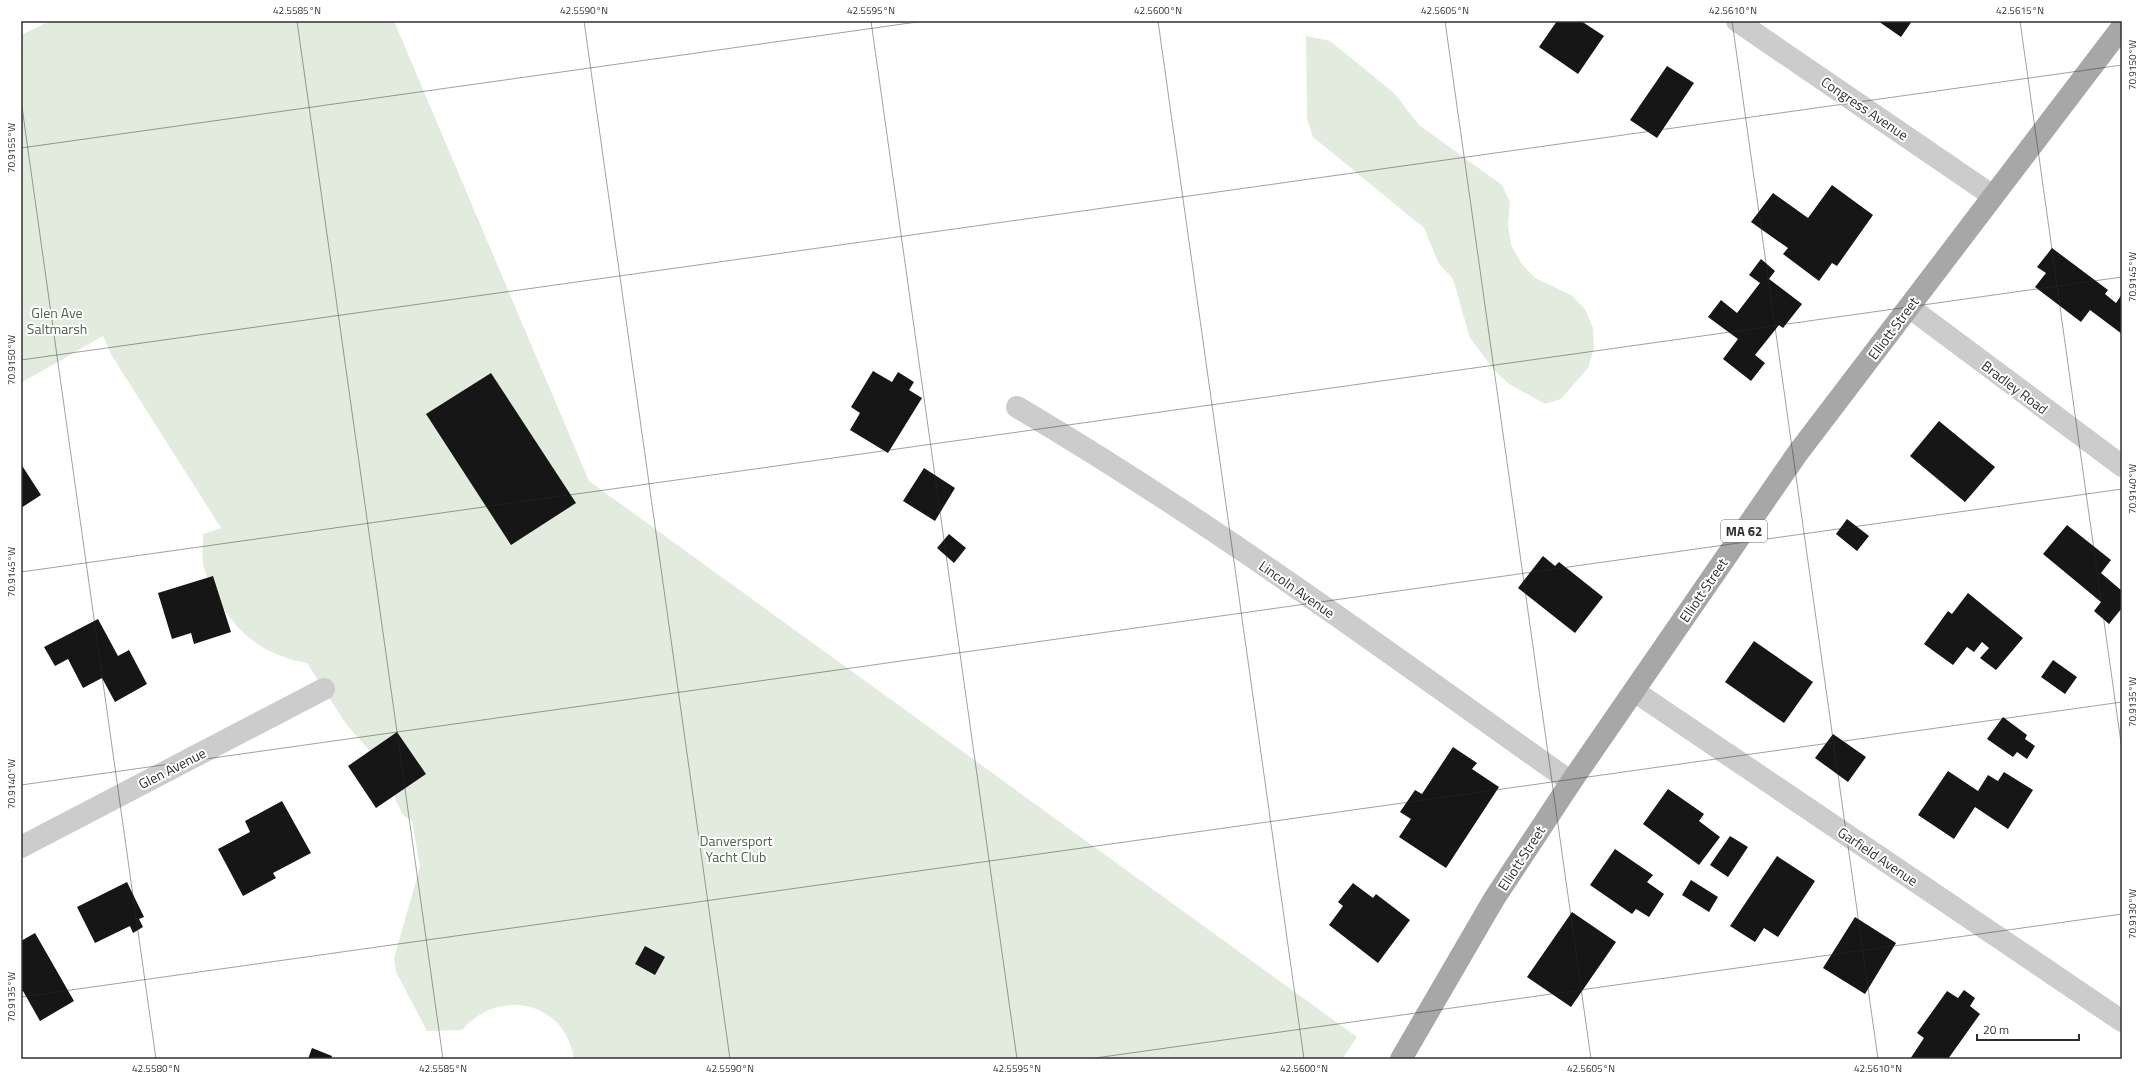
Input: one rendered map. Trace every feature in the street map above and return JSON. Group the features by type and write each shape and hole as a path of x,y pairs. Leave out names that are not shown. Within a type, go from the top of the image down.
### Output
{"main road":[{"name":"Elliott Street","path":"1401,1059 1494,899 1571,782 1797,454 2122,27"}],"street":[{"name":"Congress Avenue","path":"1737,21 1993,196"},
{"name":"Bradley Road","path":"1909,307 2122,466"},
{"name":"Lincoln Avenue","path":"1017,407 1150,490 1258,562 1571,782"},
{"name":"Glen Avenue","path":"21,846 324,689"},
{"name":"Garfield Avenue","path":"1634,691 2122,1021"}],"green space":[{"name":"Danversport Yacht Club","path":"50,21 394,21 589,481 1357,1037 1342,1059 574,1059 568,1039 558,1024 544,1013 528,1007 511,1005 493,1009 477,1017 462,1030 427,1031 396,972 394,958 420,867 412,821 403,815 396,801 386,769 346,724 307,663 291,660 263,648 240,630 230,618 206,574 202,556 203,534 221,528 112,356 103,336 21,383 21,35"},
{"path":"1306,36 1330,41 1394,93 1419,125 1502,185 1510,202 1508,224 1511,245 1521,263 1535,278 1571,295 1585,309 1593,328 1594,348 1588,368 1561,399 1545,404 1509,384 1494,370 1470,338 1453,279 1439,264 1424,228 1313,137 1307,118"}],"building":[{"path":"1557,21 1581,21 1604,36 1578,74 1539,47"},
{"path":"1878,21 1912,21 1901,37"},
{"path":"1667,66 1694,83 1657,138 1630,120"},
{"path":"1832,185 1873,215 1837,266 1832,263 1819,281 1783,254 1788,248 1751,222 1773,193 1808,218"},
{"path":"2052,248 2108,290 2105,294 2116,303 2122,294 2122,334 2090,310 2081,322 2035,287 2046,273 2037,267"},
{"path":"1761,259 1775,271 1769,279 1802,304 1783,328 1779,325 1755,355 1765,363 1751,381 1723,359 1738,339 1708,317 1721,300 1737,313 1760,283 1749,275"},
{"path":"873,371 892,382 898,372 914,382 909,390 922,398 888,453 850,430 860,413 851,407"},
{"path":"491,373 576,503 511,545 426,414"},
{"path":"1939,421 1995,467 1965,502 1910,456"},
{"path":"21,464 41,495 21,508"},
{"path":"924,468 955,488 935,521 903,501"},
{"path":"1847,519 1869,536 1857,551 1836,534"},
{"path":"2067,525 2111,560 2101,573 2122,591 2122,608 2109,624 2094,611 2101,602 2043,554"},
{"path":"949,534 966,548 954,563 937,548"},
{"path":"1543,556 1555,566 1559,562 1603,597 1575,633 1518,588"},
{"path":"213,576 231,632 194,644 191,633 172,639 158,593"},
{"path":"1968,593 2023,638 1996,670 1980,658 1989,648 1982,642 1974,652 1967,647 1953,665 1924,644 1948,611 1952,614"},
{"path":"98,619 118,656 129,650 147,684 115,702 102,678 83,688 68,659 55,666 44,647"},
{"path":"1754,641 1813,682 1784,723 1725,682"},
{"path":"2053,660 2077,677 2065,694 2041,677"},
{"path":"2003,717 2027,735 2025,739 2035,746 2027,759 2017,752 2013,757 1987,739"},
{"path":"397,732 426,774 376,808 348,766"},
{"path":"1833,734 1866,757 1848,782 1815,758"},
{"path":"1453,747 1477,763 1472,769 1499,787 1446,868 1399,837 1411,819 1400,812 1415,790 1422,794"},
{"path":"1948,771 1978,791 1988,775 1998,781 2004,772 2033,790 2008,829 1975,807 1954,839 1918,815"},
{"path":"1668,789 1704,814 1699,821 1720,837 1699,865 1643,824"},
{"path":"282,801 311,853 273,873 276,878 243,896 218,849 250,832 245,821"},
{"path":"1730,836 1748,847 1728,877 1710,865"},
{"path":"1615,849 1653,875 1647,882 1664,894 1649,917 1636,909 1632,914 1590,885"},
{"path":"1777,856 1815,881 1778,937 1764,928 1755,942 1730,926"},
{"path":"1691,880 1718,897 1709,912 1682,895"},
{"path":"127,882 144,917 139,919 143,927 133,933 130,926 95,943 77,907"},
{"path":"1353,883 1373,898 1376,894 1410,920 1378,963 1329,925 1343,906 1338,902"},
{"path":"1572,912 1616,942 1571,1007 1527,977"},
{"path":"1855,917 1896,943 1865,994 1823,968"},
{"path":"35,933 74,1001 40,1021 23,991 21,992 21,941"},
{"path":"645,946 665,957 655,975 635,964"},
{"path":"1964,990 1975,998 1970,1006 1980,1014 1948,1059 1910,1059 1924,1038 1917,1033 1947,991 1958,998"},
{"path":"312,1048 332,1056 331,1059 308,1059"}],"park label":[{"name":"Glen Ave Saltmarsh","path":"57,320"}]}
